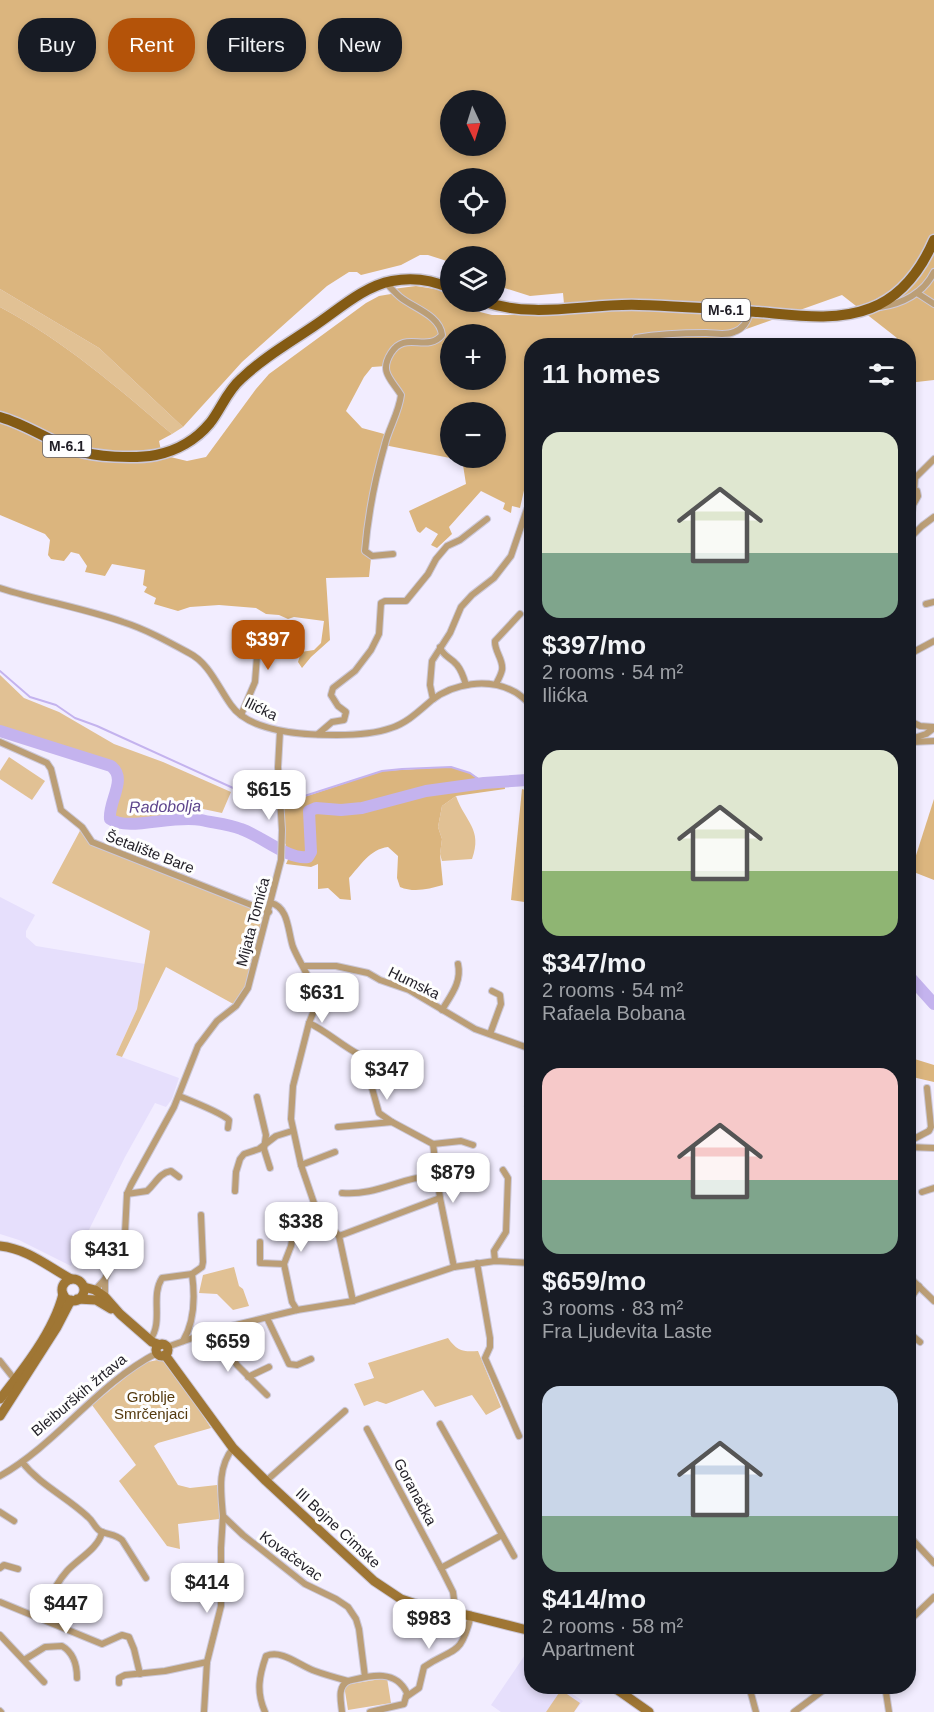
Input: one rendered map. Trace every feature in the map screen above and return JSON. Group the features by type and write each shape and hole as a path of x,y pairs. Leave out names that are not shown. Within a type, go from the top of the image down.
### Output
{"main road":[{"name":"M-6.1","path":"506,307 535,310 629,304 750,312 832,315 852,313 884,302 909,283 920,268 934,240"},
{"name":"M-6.1","path":"0,417 24,425 74,450 93,454 139,456 165,453 189,441 209,424 239,380 270,355 352,300 386,282 428,280 440,284"}],"street":[{"path":"870,308 895,304 917,293 930,281 934,272"},
{"path":"386,282 402,298 436,322 442,334 437,340 431,342 400,343 386,362 386,372 401,395 378,467 364,551 372,556 393,554"},
{"path":"917,293 934,304"},
{"path":"636,338 736,332 747,322 750,312"},
{"path":"916,477 934,459"},
{"path":"433,699 430,684 432,661 450,633 461,607 503,569 511,556 524,517"},
{"path":"916,532 934,517"},
{"path":"318,734 332,722 344,720 346,716 346,712 338,706 331,695 333,688 355,671 371,650 379,634 381,603 385,600 406,601 447,546 460,540 487,519"},
{"name":"Ilićka","path":"0,588 135,626 192,654 205,665 232,707 241,715 280,731 318,734 371,733 392,728 447,690 466,685 496,684 515,692 524,699"},
{"path":"926,604 934,602"},
{"path":"496,684 503,668 500,656 494,648 495,641 520,614"},
{"path":"916,651 934,641"},
{"path":"440,646 444,656 460,668 466,685"},
{"path":"240,651 252,652 257,657 255,682 241,715"},
{"path":"916,724 934,728"},
{"path":"916,738 934,728"},
{"name":"Mijata Tomića","path":"95,1290 105,1279 125,1233 127,1194 135,1175 179,1096 204,1036 217,1021 236,1006 248,988 281,860 278,767 280,731"},
{"path":"916,741 934,741"},
{"name":"Šetalište Bare","path":"0,742 47,763 51,769 61,810 82,826 92,842 268,912"},
{"path":"271,903 276,904 286,919 294,950 304,966 317,998 293,1086 292,1131 304,1176 319,1213 339,1236 353,1301"},
{"name":"Humska","path":"442,1010 458,983 460,974 458,964"},
{"name":"Humska","path":"304,966 336,966 368,973 380,980 409,990 476,1029 524,1046"},
{"path":"490,1034 501,1004 500,995 492,991"},
{"path":"309,1023 329,1033 344,1047 360,1055"},
{"path":"372,1088 379,1113 392,1122 433,1144 461,1141 473,1144"},
{"path":"916,1138 929,1131 931,1126 927,1088"},
{"path":"179,1096 225,1116 229,1120 228,1128"},
{"path":"257,1097 266,1135 264,1149 270,1168"},
{"path":"338,1127 392,1122"},
{"path":"235,1191 236,1172 244,1154 259,1149 276,1136 292,1131"},
{"path":"433,1144 436,1176 454,1267"},
{"path":"916,1147 934,1148"},
{"path":"301,1165 335,1152"},
{"path":"495,1261 494,1251 506,1232 508,1178 503,1170"},
{"path":"127,1194 147,1191 165,1172 171,1172 179,1177"},
{"path":"342,1193 369,1192 414,1179 436,1176"},
{"path":"922,1192 934,1188"},
{"path":"339,1236 440,1198"},
{"path":"150,1340 156,1329 157,1285 162,1278 192,1274 202,1267 201,1215"},
{"path":"293,1235 284,1264 292,1302 297,1310"},
{"path":"260,1242 260,1263 284,1264"},
{"name":"III Bojne Cimske","path":"0,1246 11,1247 42,1260 58,1273 69,1291 96,1300 166,1348 173,1364 233,1448 387,1591 401,1599 425,1607 524,1629"},
{"name":"Bleiburških žrtava","path":"0,1476 22,1462 108,1387 166,1348 189,1336 297,1310 353,1301 454,1267 495,1261 524,1263"},
{"path":"477,1263 490,1338 490,1347 485,1359 519,1436"},
{"path":"189,1336 193,1310 192,1274"},
{"name":"Mijata Tomića","path":"105,1279 105,1297"},
{"name":"III Bojne Cimske","path":"69,1291 78,1280 84,1287 95,1290 105,1297 120,1314 150,1340 166,1348"},
{"path":"916,1283 934,1301"},
{"path":"916,1290 919,1286"},
{"path":"69,1291 83,1293 84,1287"},
{"path":"0,1399 52,1323 69,1291"},
{"path":"0,1416 57,1327 69,1291"},
{"path":"267,1318 289,1364 297,1365 311,1359"},
{"path":"215,1330 228,1353 267,1395"},
{"path":"916,1339 920,1342"},
{"path":"166,1348 172,1355 173,1364"},
{"path":"0,1361 15,1380"},
{"path":"248,1377 269,1367"},
{"path":"266,1481 345,1412"},
{"path":"441,1424 514,1556"},
{"name":"Goranačka","path":"367,1429 453,1592 456,1614"},
{"path":"204,1712 207,1662 221,1606 223,1516 221,1477 226,1456 233,1448"},
{"path":"22,1462 46,1486 90,1518 98,1530 122,1540 146,1578"},
{"path":"0,1512 14,1521"},
{"name":"Kovačevac","path":"223,1516 243,1535 305,1584 348,1607 359,1629 365,1677"},
{"path":"50,1600 54,1588 67,1571 98,1542 102,1532"},
{"path":"441,1568 502,1535"},
{"path":"916,1544 934,1563"},
{"path":"0,1568 4,1565 18,1569"},
{"path":"916,1614 934,1597"},
{"path":"0,1602 102,1644 122,1635 129,1637 140,1674"},
{"path":"370,1712 405,1701 419,1688 424,1667 460,1646 471,1616"},
{"path":"0,1635 44,1682"},
{"path":"24,1660 45,1647 62,1646 72,1654 78,1678"},
{"path":"265,1712 260,1700 259,1676 266,1656 272,1653 312,1670 348,1681"},
{"path":"119,1683 119,1678 124,1675 207,1662"},
{"path":"342,1712 341,1688 344,1683 382,1675 395,1679 405,1689 408,1712"},
{"path":"623,1694 649,1712"},
{"path":"751,1694 756,1712"},
{"path":"794,1712 818,1694"},
{"path":"886,1694 889,1712"}],"shaded area":[{"path":"0,0 934,0 934,380 916,382 916,338 897,338 842,295 724,337 735,338 524,338 524,490 520,508 512,506 511,513 503,509 505,503 481,491 449,527 452,534 437,548 431,545 438,534 426,527 420,533 417,531 409,511 466,484 463,468 506,468 506,402 440,402 440,456 384,445 365,551 371,558 369,577 326,578 330,640 302,668 298,662 301,652 314,650 321,643 324,621 294,617 288,619 279,615 266,614 256,608 219,605 190,607 178,611 154,604 156,598 144,592 147,587 143,585 145,570 112,564 105,576 85,572 87,566 79,554 71,552 64,561 51,559 48,555 50,540 45,534 0,515 0,307 24,320 68,350 131,399 172,434 159,441 162,455 187,461 206,457 269,374 366,303 379,296 391,294 393,289 416,286 440,290 440,312 480,312 492,315 565,315 563,293 530,296 506,288 506,246 440,246 440,259 420,255 401,265 361,275 357,272 349,272 327,286 242,362 183,427 99,348 0,289","holes":["386,366 401,395 388,435 362,428 346,411 364,377 372,367"]},
{"path":"451,767 470,773 485,782 504,781 505,789 456,796 442,806 438,827 442,839 440,854 443,885 416,890 400,887 397,878 398,856 388,847 376,851 361,863 349,878 351,900 340,899 328,888 318,889 318,864 311,867 286,864 290,855 284,852 286,845 282,838 282,802 382,771"},
{"path":"522,789 524,790 524,902 511,900"},
{"path":"934,799 934,880 916,873 916,855"},
{"path":"0,897 35,915 26,931 26,937 36,946 145,964 137,1009 116,1055 179,1078 172,1099 166,1107 155,1103 125,1157 71,1266 19,1240 0,1234"},
{"path":"916,1059 934,1065 934,1082 916,1078"},
{"path":"524,1656 524,1694 572,1694 583,1701 574,1712 501,1712 491,1705"}],"green space":[{"path":"0,289 99,348 183,427 172,434 68,350 24,320 0,307"},
{"path":"0,675 24,698 59,712 114,744 163,762 231,792 222,813 203,809 197,815 119,820 114,817 121,783 120,770 109,763 0,726"},
{"path":"9,757 45,781 32,800 0,779 0,771"},
{"path":"456,796 472,826 475,849 472,859 442,861 440,854 442,839 438,827 442,806"},
{"path":"82,827 90,840 269,912 248,988 237,1006 166,967 122,1057 116,1055 137,1009 150,931 52,883"},
{"path":"234,1267 239,1286 243,1289 249,1306 233,1310 217,1294 199,1293 203,1275"},
{"path":"448,1338 454,1346 461,1350 478,1351 501,1407 486,1415 472,1395 435,1407 423,1390 386,1404 377,1401 364,1406 354,1384 374,1378 368,1363"},
{"name":"Groblje Smrčenjaci","path":"162,1359 173,1370 211,1428 154,1446 178,1485 190,1488 217,1485 219,1503 219,1519 178,1524 180,1549 167,1546 119,1481 136,1465 92,1405 143,1363"},
{"path":"387,1678 391,1703 348,1710 344,1685"},
{"path":"558,1694 567,1694 580,1703 574,1712 546,1712"}],"waterway":[{"name":"Radobolja","path":"0,671 30,697 56,705 75,718 255,798 289,801 382,771 402,769 451,767 470,773 484,783"},
{"name":"Radobolja","path":"0,731 111,766 116,771 118,784 110,819 118,823 178,819 201,820 236,827 300,857 308,857 311,852 309,811 316,808 341,810 362,808 426,791 524,780"},
{"name":"Radobolja","path":"916,984 934,1004"}]}
